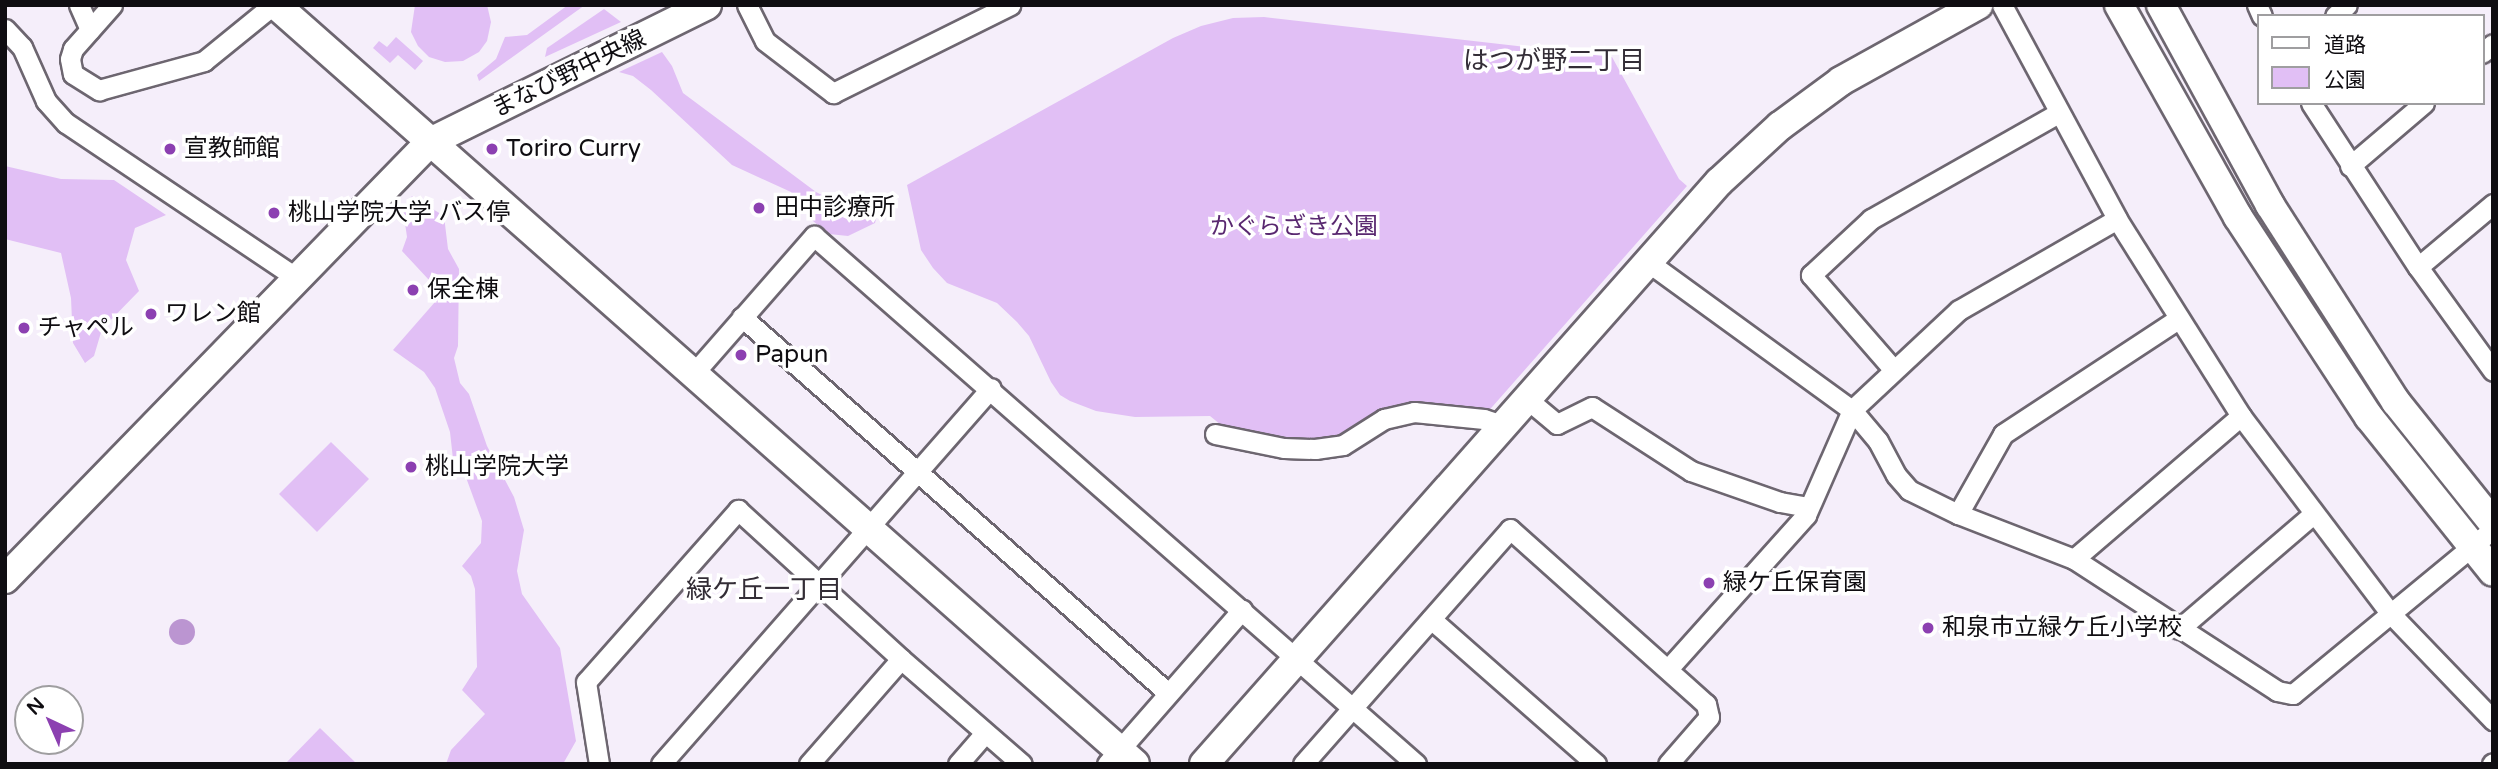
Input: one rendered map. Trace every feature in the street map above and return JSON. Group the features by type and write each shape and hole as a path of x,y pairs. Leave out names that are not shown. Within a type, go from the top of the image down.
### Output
{"street":[{"path":"79,5 90,30"},
{"path":"112,5 73,49 71,67 79,79 99,90 204,61 281,7 430,142 869,527 1120,759 1168,694 1242,610"},
{"name":"まなび野中央線","path":"5,579 430,142 707,5"},
{"path":"747,5 765,41 832,93 1010,5"},
{"path":"1204,764 1719,182 1798,112 1881,57 1978,5"},
{"path":"2002,5 2117,219 2241,416 2312,514 2390,613 2493,720"},
{"path":"2119,5 2238,217 2369,417 2493,572"},
{"path":"2161,5 2270,205 2396,401 2493,523"},
{"path":"5,29 22,47 46,101 66,122 298,279"},
{"path":"2312,105 2418,267 2492,369"},
{"path":"2350,166 2422,105"},
{"path":"1893,369 1811,275 1871,219 2059,113"},
{"path":"2418,267 2493,204"},
{"path":"1668,669 1805,515 1852,410 1959,310 2117,219"},
{"path":"693,374 814,236 991,388 1416,764"},
{"path":"1648,262 1852,410 1878,441 1896,475 1909,490 1958,514 2074,559 2277,691 2293,694 2493,529"},
{"path":"742,317 1168,694"},
{"path":"1958,514 2003,434 2178,319"},
{"path":"661,764 991,388"},
{"path":"1527,399 1557,424 1592,407 1692,471 1780,502 1809,507"},
{"path":"1215,434 1284,448 1315,449 1343,445 1384,419 1414,412 1484,419 1503,425"},
{"path":"2074,559 2241,416"},
{"path":"599,764 586,682 738,510 901,659 1022,764"},
{"path":"2179,629 2312,514"},
{"path":"1303,764 1510,529 1706,704 1709,717 1668,764"},
{"path":"1431,619 1596,764"},
{"path":"809,764 901,659"},
{"path":"958,764 985,733"}],"green space":[{"path":"415,5 487,5 491,22 487,41 479,52 463,61 445,62 429,57 418,46 411,32"},
{"path":"568,5 585,5 479,81 477,75 496,59 505,37 527,35"},
{"path":"604,9 621,22 545,57 547,48"},
{"name":"かぐらざき公園","path":"1264,17 1612,57 1679,179 1687,186 1485,415 1436,409 1339,439 1278,441 1226,429 1210,416 1135,417 1096,411 1070,401 1060,395 1051,382 1029,336 1017,322 997,303 947,283 933,268 921,250 907,185 1173,38 1201,26 1233,18"},
{"path":"396,37 423,61 415,70 398,55 390,63 373,48 379,41 387,47"},
{"path":"662,52 672,66 683,93 816,192 836,202 869,212 878,211 875,223 848,236 829,234 813,221 791,192 732,165 651,90 633,76 619,72"},
{"path":"5,166 61,179 114,180 166,215 135,228 126,260 139,291 102,329 94,356 85,363 73,343 71,298 61,253 5,239"},
{"path":"412,196 444,216 448,249 459,269 458,346 454,358 460,383 469,394 487,446 514,497 524,530 517,571 522,594 560,648 576,741 563,764 446,764 451,750 485,714 462,690 477,667 475,589 471,576 462,566 481,543 482,521 464,472 453,459 450,432 435,388 424,372 393,350 442,294 402,251 407,237 403,209"},
{"path":"331,442 369,479 317,532 279,494"},
{"path":"320,728 357,764 285,764"}],"shaded area":[{"path":"182,619 191,623 195,632 191,641 182,645 173,641 169,632 173,623"}],"place":[{"name":"宣教師館","path":"170,149"},
{"name":"Toriro Curry","path":"492,149"},
{"name":"田中診療所","path":"759,208"},
{"name":"桃山学院大学 バス停","path":"274,213"},
{"name":"保全棟","path":"413,290"},
{"name":"ワレン館","path":"151,314"},
{"name":"チャペル","path":"24,328"},
{"name":"Papun","path":"741,355"},
{"name":"桃山学院大学","path":"411,467"},
{"name":"緑ケ丘保育園","path":"1709,583"},
{"name":"和泉市立緑ケ丘小学校","path":"1928,628"}],"district":[{"name":"はつが野二丁目","path":"1554,61"},
{"name":"緑ケ丘一丁目","path":"764,590"}]}
